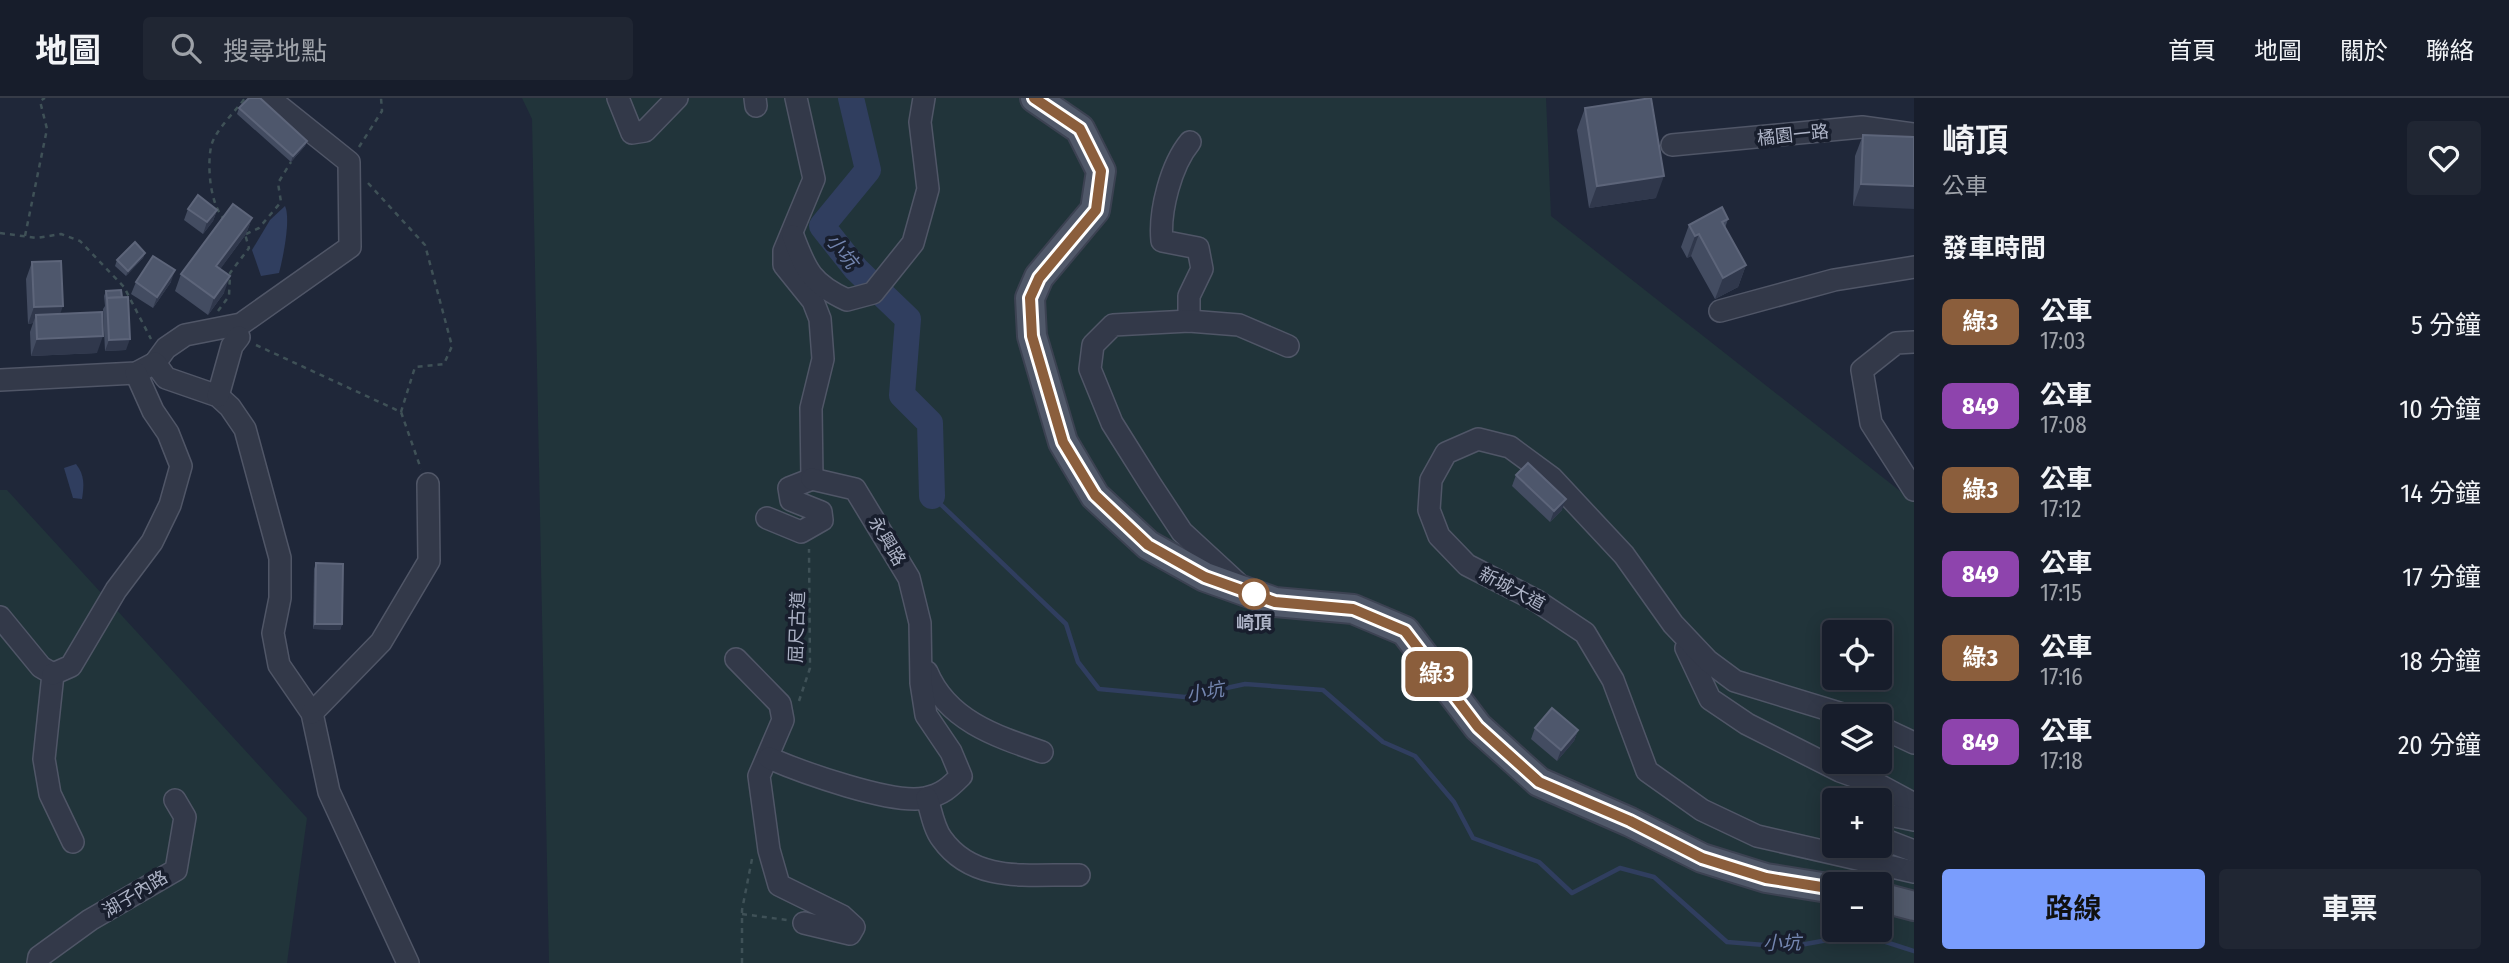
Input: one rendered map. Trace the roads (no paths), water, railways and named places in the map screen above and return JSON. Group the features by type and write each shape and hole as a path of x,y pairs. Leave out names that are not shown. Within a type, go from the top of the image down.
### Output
{"main road":[{"path":"1035,98 1080,129 1101,171 1096,210 1039,278 1030,298 1032,336 1063,442 1095,495 1148,545 1205,577 1275,602 1353,609 1405,631 1478,727 1539,782 1630,821 1702,858 1766,878 1822,887"},
{"path":"1892,900 1914,906"}],"street":[{"path":"0,380 136,373 158,359 186,335 241,324 350,247 349,162 269,98"},
{"path":"618,98 632,134 645,131 677,98"},
{"path":"767,518 801,532 822,520 821,512 791,500 789,488 812,480 811,408 823,359 820,319 813,301 785,265 785,251 814,179 796,98"},
{"path":"793,236 807,273 826,291 846,300 873,293 913,243 928,189 920,122 924,98"},
{"name":"橘園一路","path":"1672,145 1862,127 1914,134"},
{"path":"1189,321 1189,296 1202,269 1198,248 1163,241 1160,216 1179,155 1190,142"},
{"path":"1720,311 1834,280 1914,267"},
{"path":"1246,592 1237,580 1182,532 1112,423 1090,369 1093,345 1113,325 1189,321 1239,325 1288,346"},
{"path":"218,396 232,346 239,337"},
{"path":"1914,342 1896,343 1862,370 1871,423 1914,490"},
{"path":"158,359 166,378 218,396 230,407 245,429 280,558 280,598 273,633 279,665 312,713 329,792 408,963"},
{"path":"53,674 71,666 116,590 152,542 174,492 181,466 168,433 153,411 136,373"},
{"name":"新城大道","path":"1822,708 1735,681 1708,662 1673,624 1624,555 1552,478 1510,447 1478,439 1446,453 1430,480 1429,510 1439,536 1467,565 1537,601 1585,633 1613,680 1647,771 1702,810 1757,836 1914,872"},
{"name":"永興路","path":"812,480 855,489 909,578 920,623 921,683 926,715 951,752 961,776 946,792 927,798"},
{"path":"312,713 381,642 429,561 428,484"},
{"path":"0,617 9,643 53,674"},
{"path":"1673,624 1710,699 1747,724 1840,771 1882,788"},
{"path":"736,660 780,704 783,720 769,758 759,776 768,850 779,885 842,916 854,927 850,934 804,923"},
{"path":"922,660 936,695 985,732 1042,752"},
{"path":"53,674 44,759 50,794 72,842"},
{"path":"1892,733 1914,743"},
{"path":"769,758 802,772 863,790 927,798 941,839 965,862 995,874 1079,874"},
{"path":"1892,791 1914,794"},
{"path":"1892,792 1914,804"},
{"name":"湖子內路","path":"38,963 38,957 90,920 176,870 185,817 175,800"},
{"path":"1892,815 1914,820"},
{"path":"1892,843 1914,851"}],"water":[{"path":"285,206 287,229 279,273 261,276 252,250 270,220"},
{"path":"76,464 83,481 82,499 73,498 64,468"}],"waterway":[{"name":"小坑","path":"851,98 868,170 822,226 856,269 908,319 902,395 930,423 932,496"},
{"name":"小坑","path":"932,496 1066,624 1078,662 1099,689 1185,697 1245,684 1323,690 1383,742 1415,756 1454,802 1473,838 1539,862 1572,893 1620,868 1654,877 1727,942 1789,947 1861,934 1914,951"}],"place":[{"name":"崎頂","path":"1254,594"}]}
